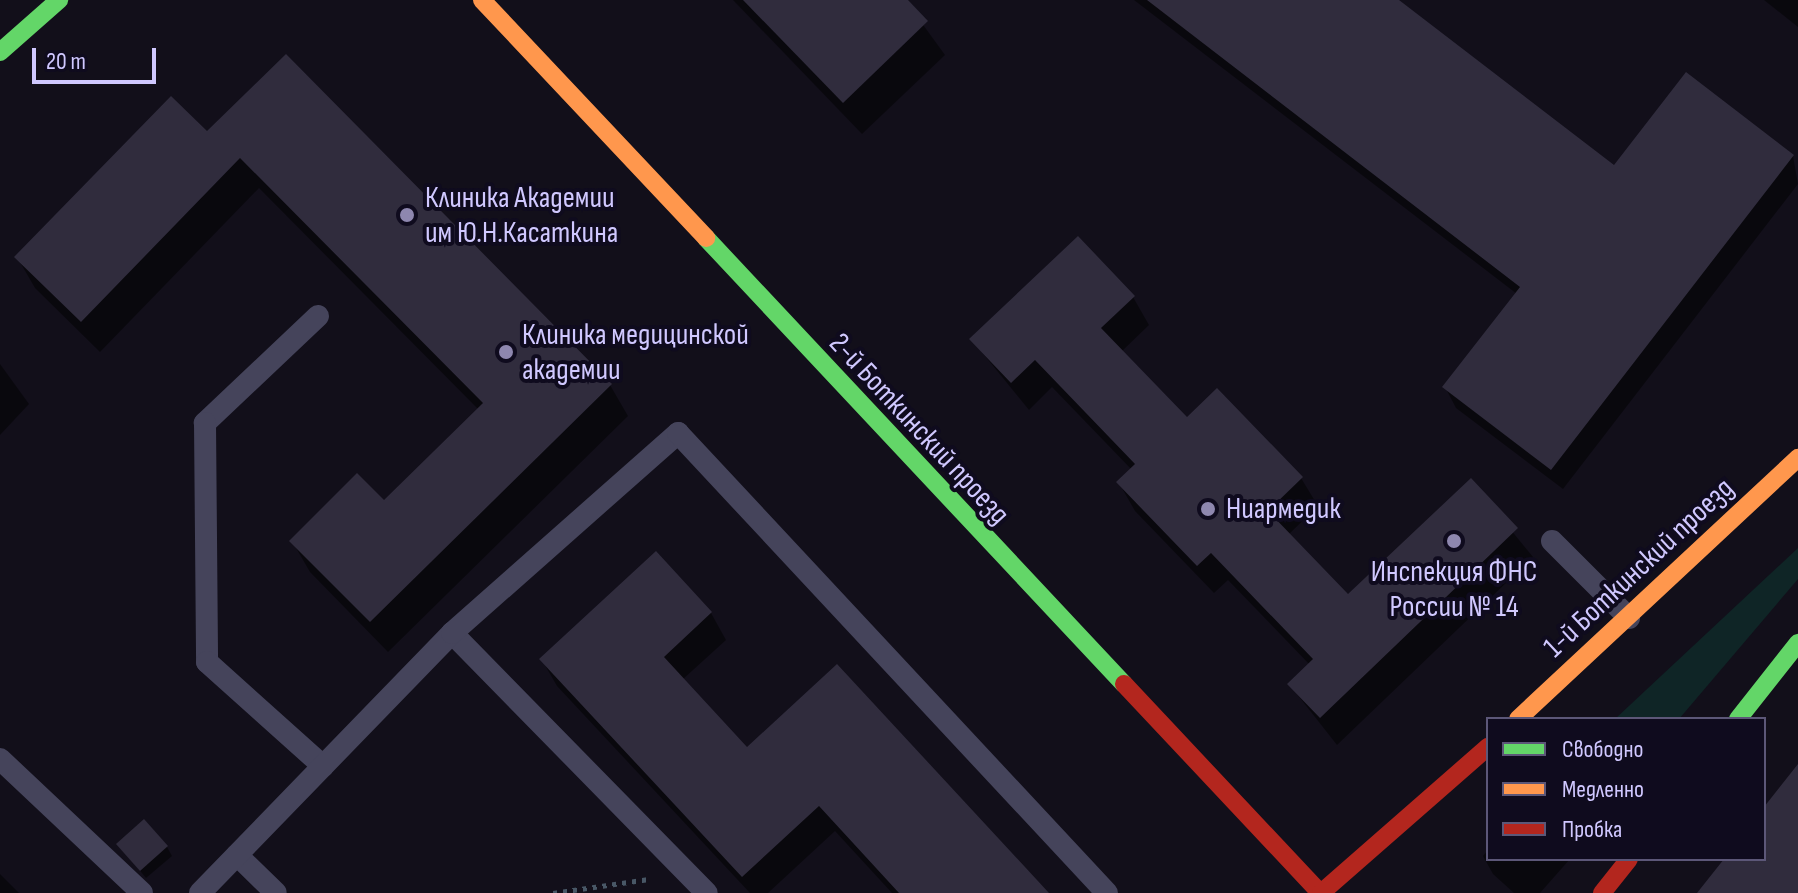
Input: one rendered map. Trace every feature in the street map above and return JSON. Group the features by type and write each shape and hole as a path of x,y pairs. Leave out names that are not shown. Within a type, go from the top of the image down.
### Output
{"street":[{"path":"0,52 59,0"},
{"name":"2-й Боткинский проезд","path":"482,0 1320,893"},
{"name":"1-й Боткинский проезд","path":"1520,717 1798,458"},
{"path":"1740,717 1798,643"},
{"path":"1320,893 1486,749"},
{"path":"1602,893 1627,861"}],"lane":[{"path":"318,316 205,423 206,598 207,662 323,766"},
{"path":"200,893 452,633 678,433 1107,893"},
{"path":"1552,541 1629,618"},
{"path":"452,633 707,893"},
{"path":"0,759 142,893"},
{"path":"237,855 276,893"}],"path":[{"path":"553,893 666,876"}],"green space":[{"path":"1798,548 1798,579 1681,717 1617,717"}],"building":[{"path":"743,0 908,0 928,21 843,103"},
{"path":"1147,0 1399,0 1614,165 1686,72 1794,155 1551,470 1442,387 1520,287"},
{"name":"Клиника медицинской академии","path":"286,54 612,384 370,622 289,541 357,473 384,500 483,403 240,158 81,322 14,257 171,96 207,131"},
{"path":"1078,236 1135,296 1101,328 1187,417 1217,388 1303,477 1268,511 1348,594 1471,478 1518,528 1320,718 1287,684 1313,659 1211,553 1197,566 1116,482 1135,464 1035,360 1011,383 969,339"},
{"path":"656,551 712,612 664,657 747,747 837,664 1049,893 899,893 819,806 742,877 539,659"},
{"path":"1798,764 1798,893 1697,893 1722,861 1766,861 1766,804"},
{"path":"144,819 168,846 140,871 116,844"}],"traffic: fast":[{"path":"0,52 59,0"},
{"path":"706,238 1124,684"},
{"path":"1740,717 1798,643"}],"traffic: slow":[{"path":"482,0 706,238"},
{"path":"1520,717 1798,458"}],"traffic: jam":[{"path":"1124,684 1320,893"},
{"path":"1321,893 1486,749"},
{"path":"1602,893 1627,861"}],"place":[{"name":"Клиника Академии им Ю.Н.Касаткина","path":"407,215"},
{"name":"Клиника медицинской академии","path":"506,352"},
{"name":"Ниармедик","path":"1208,509"},
{"name":"Инспекция ФНС России № 14","path":"1454,541"}]}
